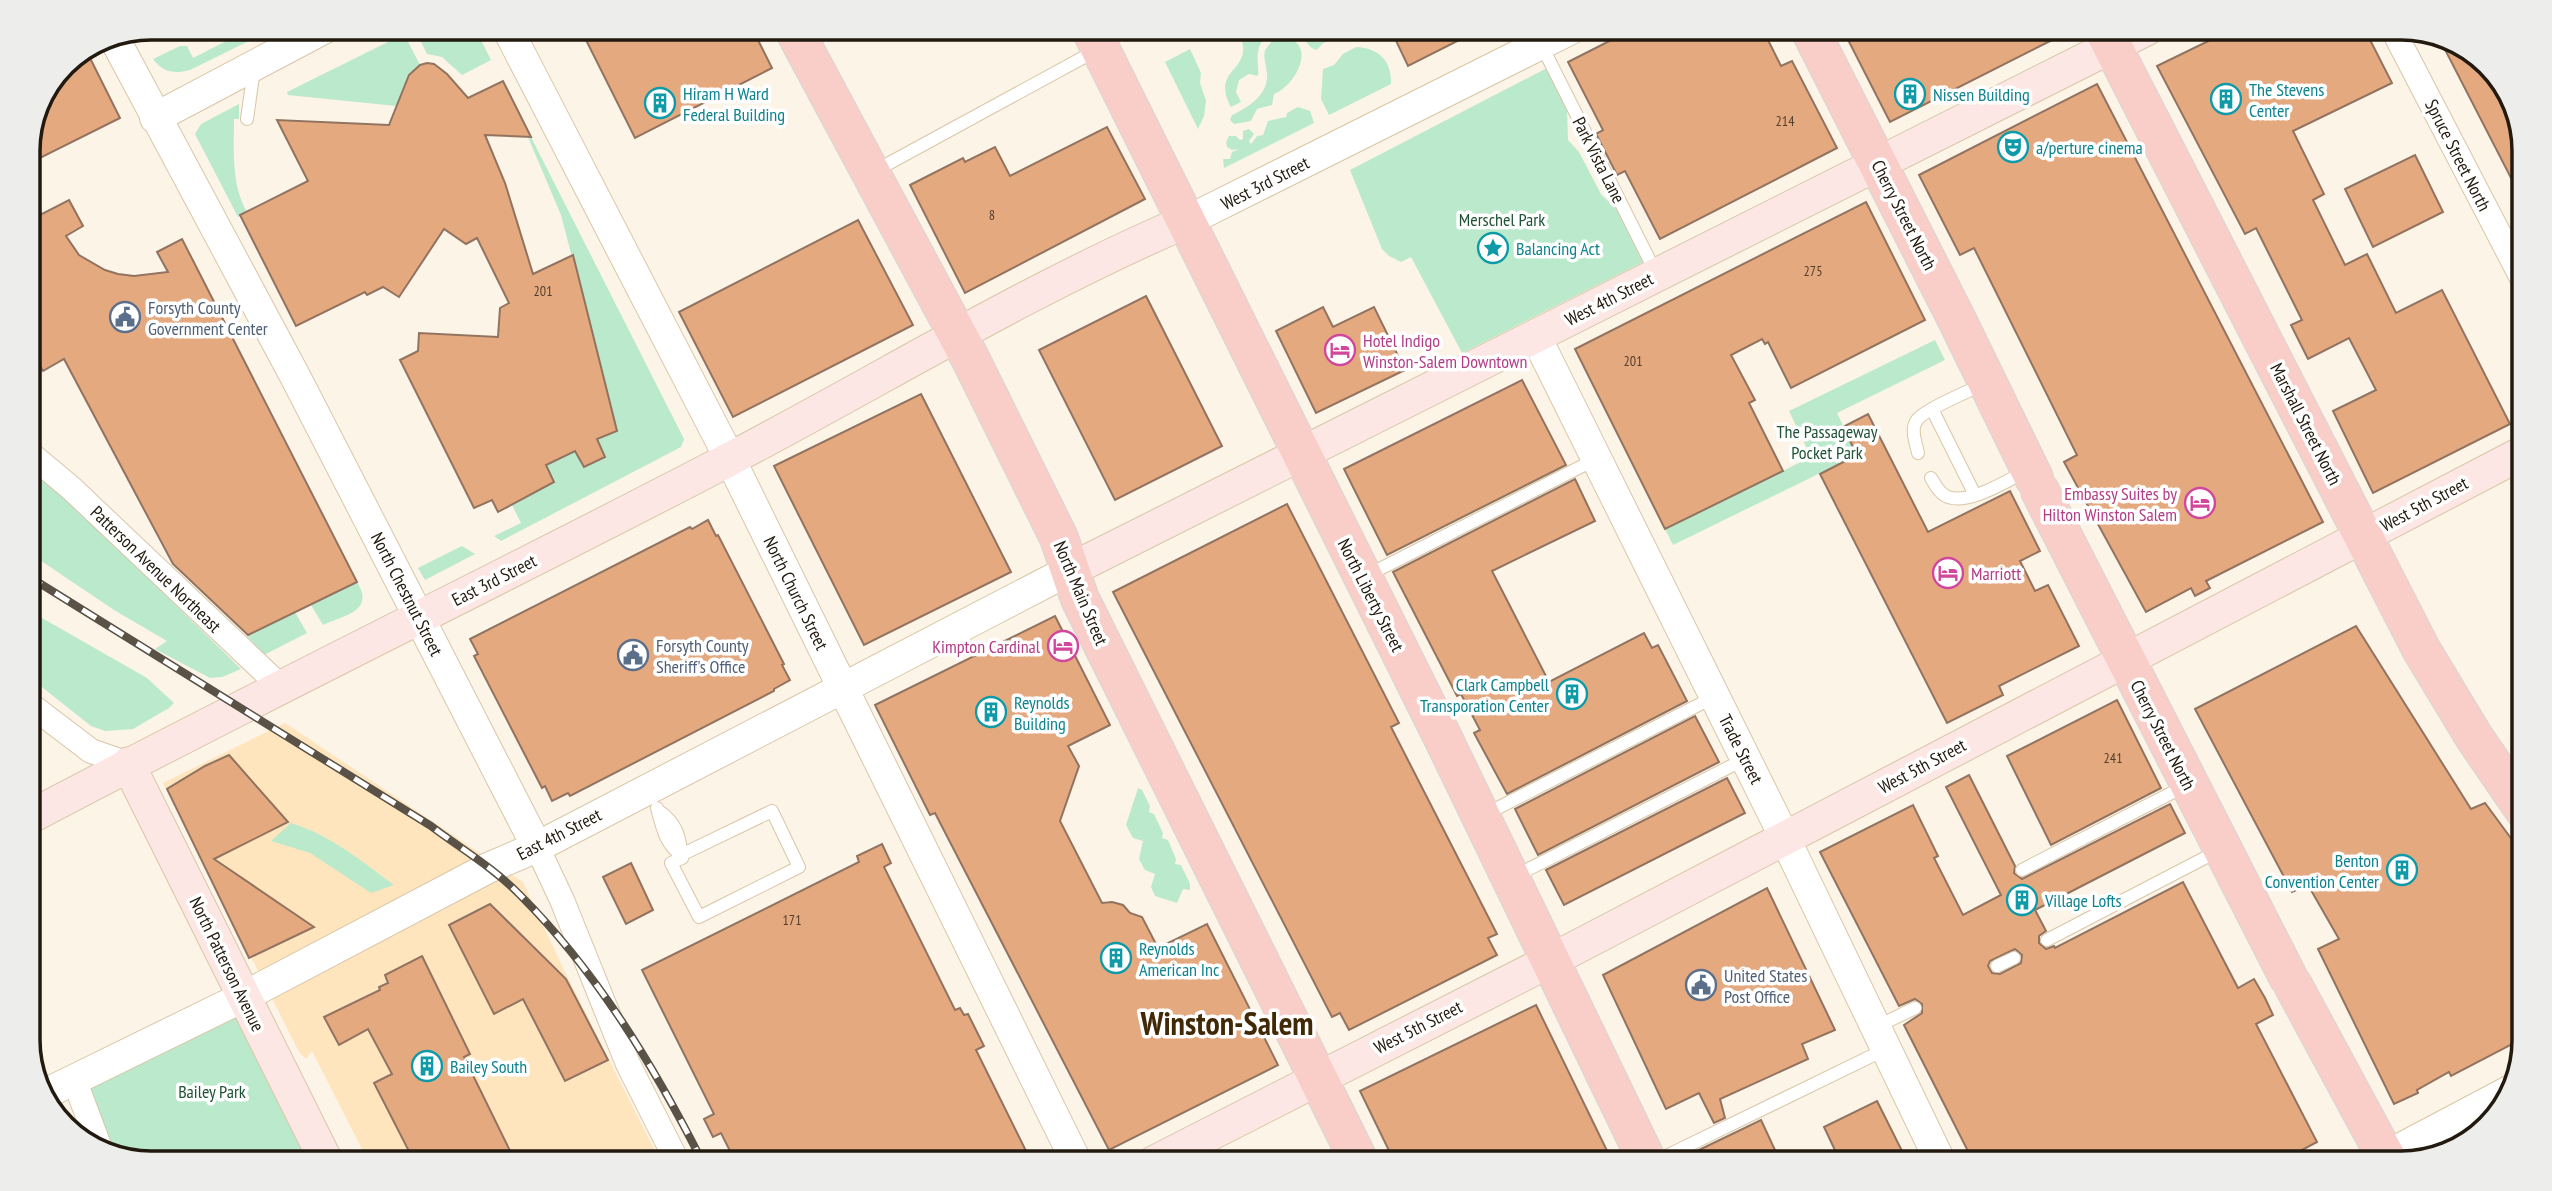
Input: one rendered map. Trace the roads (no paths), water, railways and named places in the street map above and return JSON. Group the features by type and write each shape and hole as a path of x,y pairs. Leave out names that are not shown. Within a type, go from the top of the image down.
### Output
{"main road":[{"name":"North Main Street","path":"799,40 872,173 1059,538 1080,598 1354,1151"},
{"name":"North Liberty Street","path":"1096,40 1645,1151"},
{"name":"Cherry Street North","path":"1815,40 2125,660 2378,1151"},
{"name":"West 4th Street","path":"1070,570 1878,164 2102,40"},
{"name":"Marshall Street North","path":"2109,40 2362,536 2440,681 2512,792"},
{"name":"West 3rd Street","path":"956,334 1113,254 1186,221"},
{"name":"East 3rd Street","path":"40,812 128,764 730,459 956,334"},
{"name":"West 5th Street","path":"1176,1151 1551,960 2512,458"},
{"name":"North Patterson Avenue","path":"128,764 321,1151"}],"street":[{"path":"155,118 302,40"},
{"name":"North Church Street","path":"513,40 730,459 1071,1151"},
{"name":"West 3rd Street","path":"1186,221 1543,40"},
{"name":"Spruce Street North","path":"2398,40 2512,259"},
{"name":"North Chestnut Street","path":"118,46 296,377 537,847 562,901 628,1064 672,1151"},
{"name":"Trade Street","path":"1536,337 1785,838 1935,1151"},
{"name":"Patterson Avenue Northeast","path":"40,462 71,488 281,687"},
{"name":"East 4th Street","path":"53,1090 243,997 488,868 653,800 842,686 1070,570"},
{"path":"40,713 91,751 128,764"},
{"path":"74,1079 95,1135"},
{"path":"2401,1151 2494,1100"}],"lane":[{"path":"872,173 1092,40"},
{"name":"Park Vista Lane","path":"1555,40 1657,275"},
{"path":"247,119 254,65"},
{"path":"1918,453 1913,432 1917,419 1987,382"},
{"path":"1932,409 1975,495"},
{"path":"1363,578 1597,459"},
{"path":"1931,478 1942,494 1955,500 2034,480"},
{"path":"1481,816 1715,697"},
{"path":"1511,878 1746,759"},
{"path":"2022,870 2189,784"},
{"path":"653,800 659,823 672,849 681,855"},
{"path":"772,811 799,867 699,917 671,863 682,858 681,855 772,811"},
{"path":"2047,940 2222,849"},
{"path":"1673,1151 1881,1038 1915,1008"}],"railway":[{"path":"40,583 431,826 510,885 548,925 599,988 665,1091 697,1151"}],"place":[{"name":"Nissen Building","path":"1910,94"},
{"name":"The Stevens Center","path":"2226,99"},
{"name":"Hiram H Ward Federal Building","path":"660,103"},
{"name":"a/perture cinema","path":"2013,147"},
{"name":"Balancing Act","path":"1493,248"},
{"name":"Forsyth County Government Center","path":"125,317"},
{"name":"Hotel Indigo Winston-Salem Downtown","path":"1340,350"},
{"name":"Embassy Suites by Hilton Winston Salem","path":"2200,503"},
{"name":"Marriott","path":"1948,573"},
{"name":"Kimpton Cardinal","path":"1063,646"},
{"name":"Forsyth County Sheriff's Office","path":"633,655"},
{"name":"Clark Campbell Transporation Center","path":"1572,694"},
{"name":"Reynolds Building","path":"991,712"},
{"name":"Benton Convention Center","path":"2402,870"},
{"name":"Village Lofts","path":"2022,900"},
{"name":"Reynolds American Inc","path":"1116,958"},
{"name":"United States Post Office","path":"1701,985"},
{"name":"Bailey South","path":"427,1066"}],"district":[{"name":"Winston-Salem","path":"1227,1023"}],"park label":[{"name":"Merschel Park","path":"1502,219"},
{"name":"The Passageway Pocket Park","path":"1827,441"},
{"name":"Bailey Park","path":"212,1091"}]}
